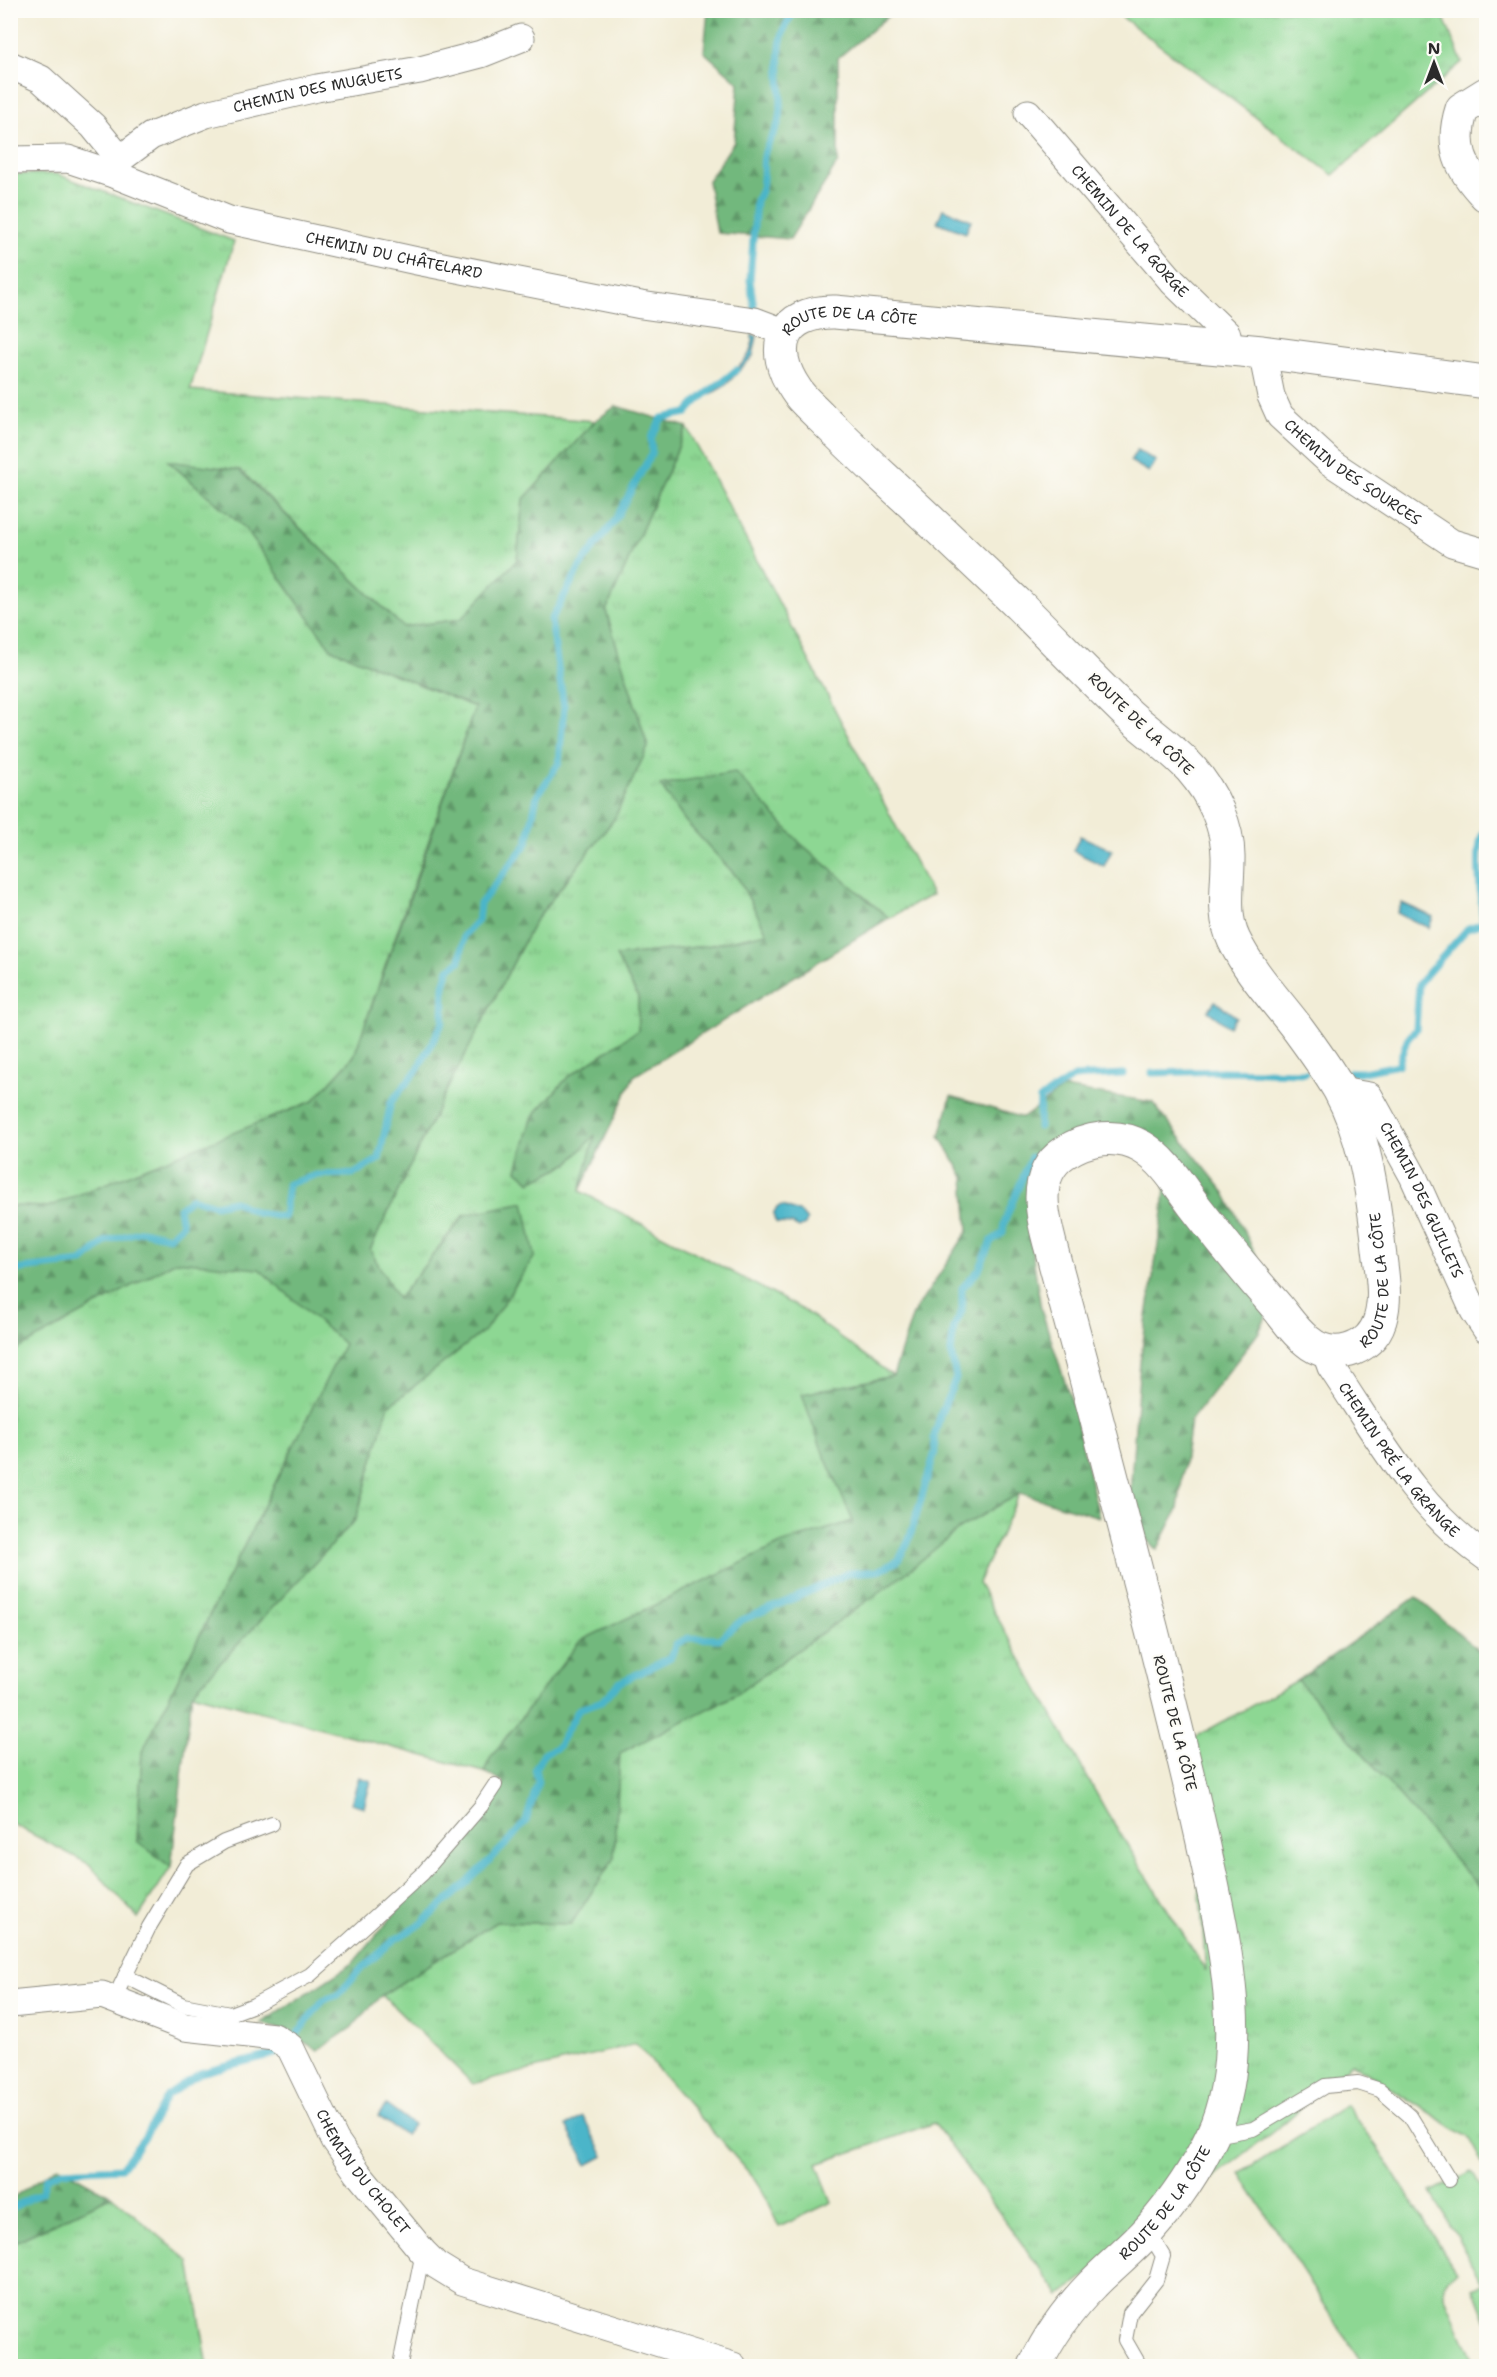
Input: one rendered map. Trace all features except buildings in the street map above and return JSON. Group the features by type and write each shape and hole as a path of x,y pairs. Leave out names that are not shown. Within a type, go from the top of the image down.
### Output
{"street":[{"name":"CHEMIN DES MUGUETS","path":"118,167 151,136 206,114 317,88 420,70 481,54 521,38"},
{"path":"10,65 41,79 93,126 118,167"},
{"path":"1486,94 1462,109 1456,128 1456,141 1464,169 1486,195"},
{"name":"CHEMIN DE LA GORGE","path":"1028,113 1173,282 1227,334 1229,349"},
{"name":"CHEMIN DU CHÂTELARD","path":"10,160 68,159 118,167 229,220 417,261 641,305 755,321 784,332"},
{"name":"ROUTE DE LA CÔTE","path":"1035,2367 1043,2348 1060,2322 1093,2284 1148,2231 1183,2188 1212,2136 1225,2101 1230,2056 1228,1974 1221,1924 1187,1768 1042,1209 1042,1191 1048,1173 1060,1155 1088,1142 1110,1138 1135,1143 1147,1150 1170,1173 1232,1256 1305,1340 1326,1353 1349,1352 1367,1340 1379,1325 1383,1286 1375,1210 1357,1130 1340,1091 1297,1029 1253,973 1232,936 1225,898 1228,862 1226,831 1211,798 1191,769 1127,713 965,553 855,451 796,391 785,368 781,350 784,332 803,317 819,312 835,312 1262,352 1486,382"},
{"name":"CHEMIN DES SOURCES","path":"1262,352 1271,396 1280,416 1330,462 1452,543 1486,553"},
{"name":"CHEMIN DES GUILLETS","path":"1340,1091 1369,1096 1413,1176 1474,1311 1486,1329"},
{"name":"CHEMIN PRÉ LA GRANGE","path":"1326,1353 1330,1367 1389,1457 1431,1509 1486,1557"},
{"name":"CHEMIN DU CHOLET","path":"10,2004 93,1995 120,1987 185,2027 274,2037 290,2047 335,2139 358,2173 436,2265 462,2281 673,2357 733,2367"}],"lane":[{"path":"272,1824 224,1842 187,1864 148,1927 120,1987 183,2005 230,2014 254,2006 310,1975 345,1944 423,1872 481,1806 495,1785"},
{"path":"1212,2136 1252,2129 1325,2085 1358,2083 1380,2090 1410,2116 1449,2181"},
{"path":"1140,2367 1125,2340 1131,2313 1156,2280 1163,2256 1148,2231"},
{"path":"400,2365 423,2252"}],"green space":[{"path":"708,11 890,11 888,16 838,58 838,162 790,239 717,233 708,181 734,142 739,83 704,52"},
{"path":"1114,11 1441,11 1462,62 1333,175"},
{"path":"10,174 57,174 234,241 190,390 595,421 523,500 517,560 461,619 403,627 240,470 169,462 245,528 331,649 475,707 354,1056 313,1101 48,1207 11,1206"},
{"path":"616,406 687,427 606,611 648,747 614,819 535,921 441,1101 370,1250 398,1299 465,1215 524,1202 535,1256 486,1329 388,1407 356,1519 192,1693 171,1867 137,1841 142,1752 344,1344 259,1269 176,1261 11,1353 11,1206 48,1207 313,1101 354,1056 475,707 331,649 245,528 168,461 239,470 403,627 461,619 517,560 523,500 595,421"},
{"path":"687,427 932,895 889,918 800,843 735,773 660,785 686,822 738,878 767,933 706,946 616,956 638,997 638,1031 568,1077 533,1116 517,1170 531,1182 569,1163 596,1133 580,1191 803,1310 893,1376 803,1394 822,1450 853,1521 781,1544 580,1641 491,1757 484,1772 192,1693 356,1519 388,1407 486,1329 464,1215 398,1299 370,1250 441,1101 535,921 614,819 648,747 606,611"},
{"path":"735,772 800,843 889,918 634,1076 580,1191 595,1135 569,1163 531,1182 517,1170 533,1116 568,1077 638,1030 638,997 616,956 706,946 767,933 738,878 686,822 660,785"},
{"path":"1063,1088 1152,1102 1225,1193 1276,1295 1259,1332 1190,1421 1178,1509 1157,1550 1128,1521 1140,1362 1163,1212 1167,1161 1124,1127 1035,1177 1028,1224 1041,1309 1074,1409 1099,1517 1020,1493 960,1528 906,1573 735,1695 620,1753 614,1858 571,1924 496,1922 382,1995 351,2028 318,2050 285,2031 261,2023 352,1964 505,1783 484,1772 491,1757 580,1641 781,1544 853,1521 822,1450 802,1394 893,1376 913,1314 968,1231 964,1177 940,1136 951,1096 1023,1118"},
{"path":"176,1261 259,1268 344,1344 142,1752 137,1841 171,1867 138,1918 89,1864 11,1823 10,1353"},
{"path":"1020,1493 978,1583 1108,1814 1206,1971 1188,1741 1298,1680 1486,1895 1486,2170 1468,2137 1351,2063 1283,2124 1060,2296 934,2123 817,2164 832,2202 779,2227 759,2184 636,2044 473,2084 382,1995 496,1922 571,1924 614,1858 619,1753 735,1695 906,1573 960,1528"},
{"path":"1416,1597 1486,1657 1486,1895 1298,1680"},
{"path":"1346,2105 1377,2147 1456,2271 1445,2283 1444,2294 1476,2366 1364,2366 1240,2174"},
{"path":"58,2166 112,2196 11,2244 11,2199"},
{"path":"1472,2171 1486,2196 1486,2281 1483,2283 1431,2192"},
{"path":"112,2196 190,2262 208,2366 11,2366 11,2244"},
{"path":"1486,2283 1486,2322 1473,2288"}],"water":[{"path":"943,209 971,220 966,233 937,222"},
{"path":"752,335 757,336 753,356 725,386 711,394 746,359 752,349"},
{"path":"1137,450 1156,461 1149,472 1130,461"},
{"path":"1080,836 1112,850 1104,866 1073,851"},
{"path":"1402,903 1433,917 1429,928 1397,913"},
{"path":"1215,1001 1236,1017 1229,1027 1208,1011"},
{"path":"783,1206 801,1213 807,1220 805,1225 799,1228 792,1224 777,1223 774,1213 778,1207"},
{"path":"359,1777 371,1781 364,1807 351,1803"},
{"path":"386,2105 413,2125 405,2135 378,2116"},
{"path":"583,2117 604,2156 587,2165 566,2126"}],"waterway":[{"path":"755,315 750,280 756,200 762,185 765,151 780,117 779,61 782,35 787,22 796,10"},
{"path":"10,1272 82,1262 106,1241 142,1231 169,1237 182,1225 179,1208 192,1198 215,1205 234,1201 257,1213 284,1217 288,1184 316,1175 354,1174 379,1159 391,1102 418,1069 443,1022 444,985 449,969 460,961 464,935 478,920 480,904 527,843 537,796 559,763 564,707 551,620 581,565 615,520 652,453 651,438 662,418 687,413 736,370"},
{"path":"1350,1072 1363,1072 1398,1065 1407,1040 1416,1029 1419,983 1468,928 1483,923 1479,846 1486,829"},
{"path":"1152,1073 1223,1071 1305,1073"},
{"path":"1039,1127 1040,1099 1074,1077 1123,1074"},
{"path":"298,2033 323,2000 338,1995 357,1973 394,1940 421,1924 510,1840 526,1821 538,1782 535,1769 544,1753 557,1748 579,1709 602,1701 619,1683 671,1657 676,1644 688,1638 719,1639 742,1620 849,1573 877,1571 898,1561 909,1540 935,1452 934,1437 941,1413 956,1378 951,1352 954,1327 962,1311 962,1288 979,1270 991,1241 1003,1233 1004,1223 1031,1157"},
{"path":"10,2209 42,2192 46,2178 62,2171 121,2168 144,2138 167,2096 200,2073 278,2053"}]}
